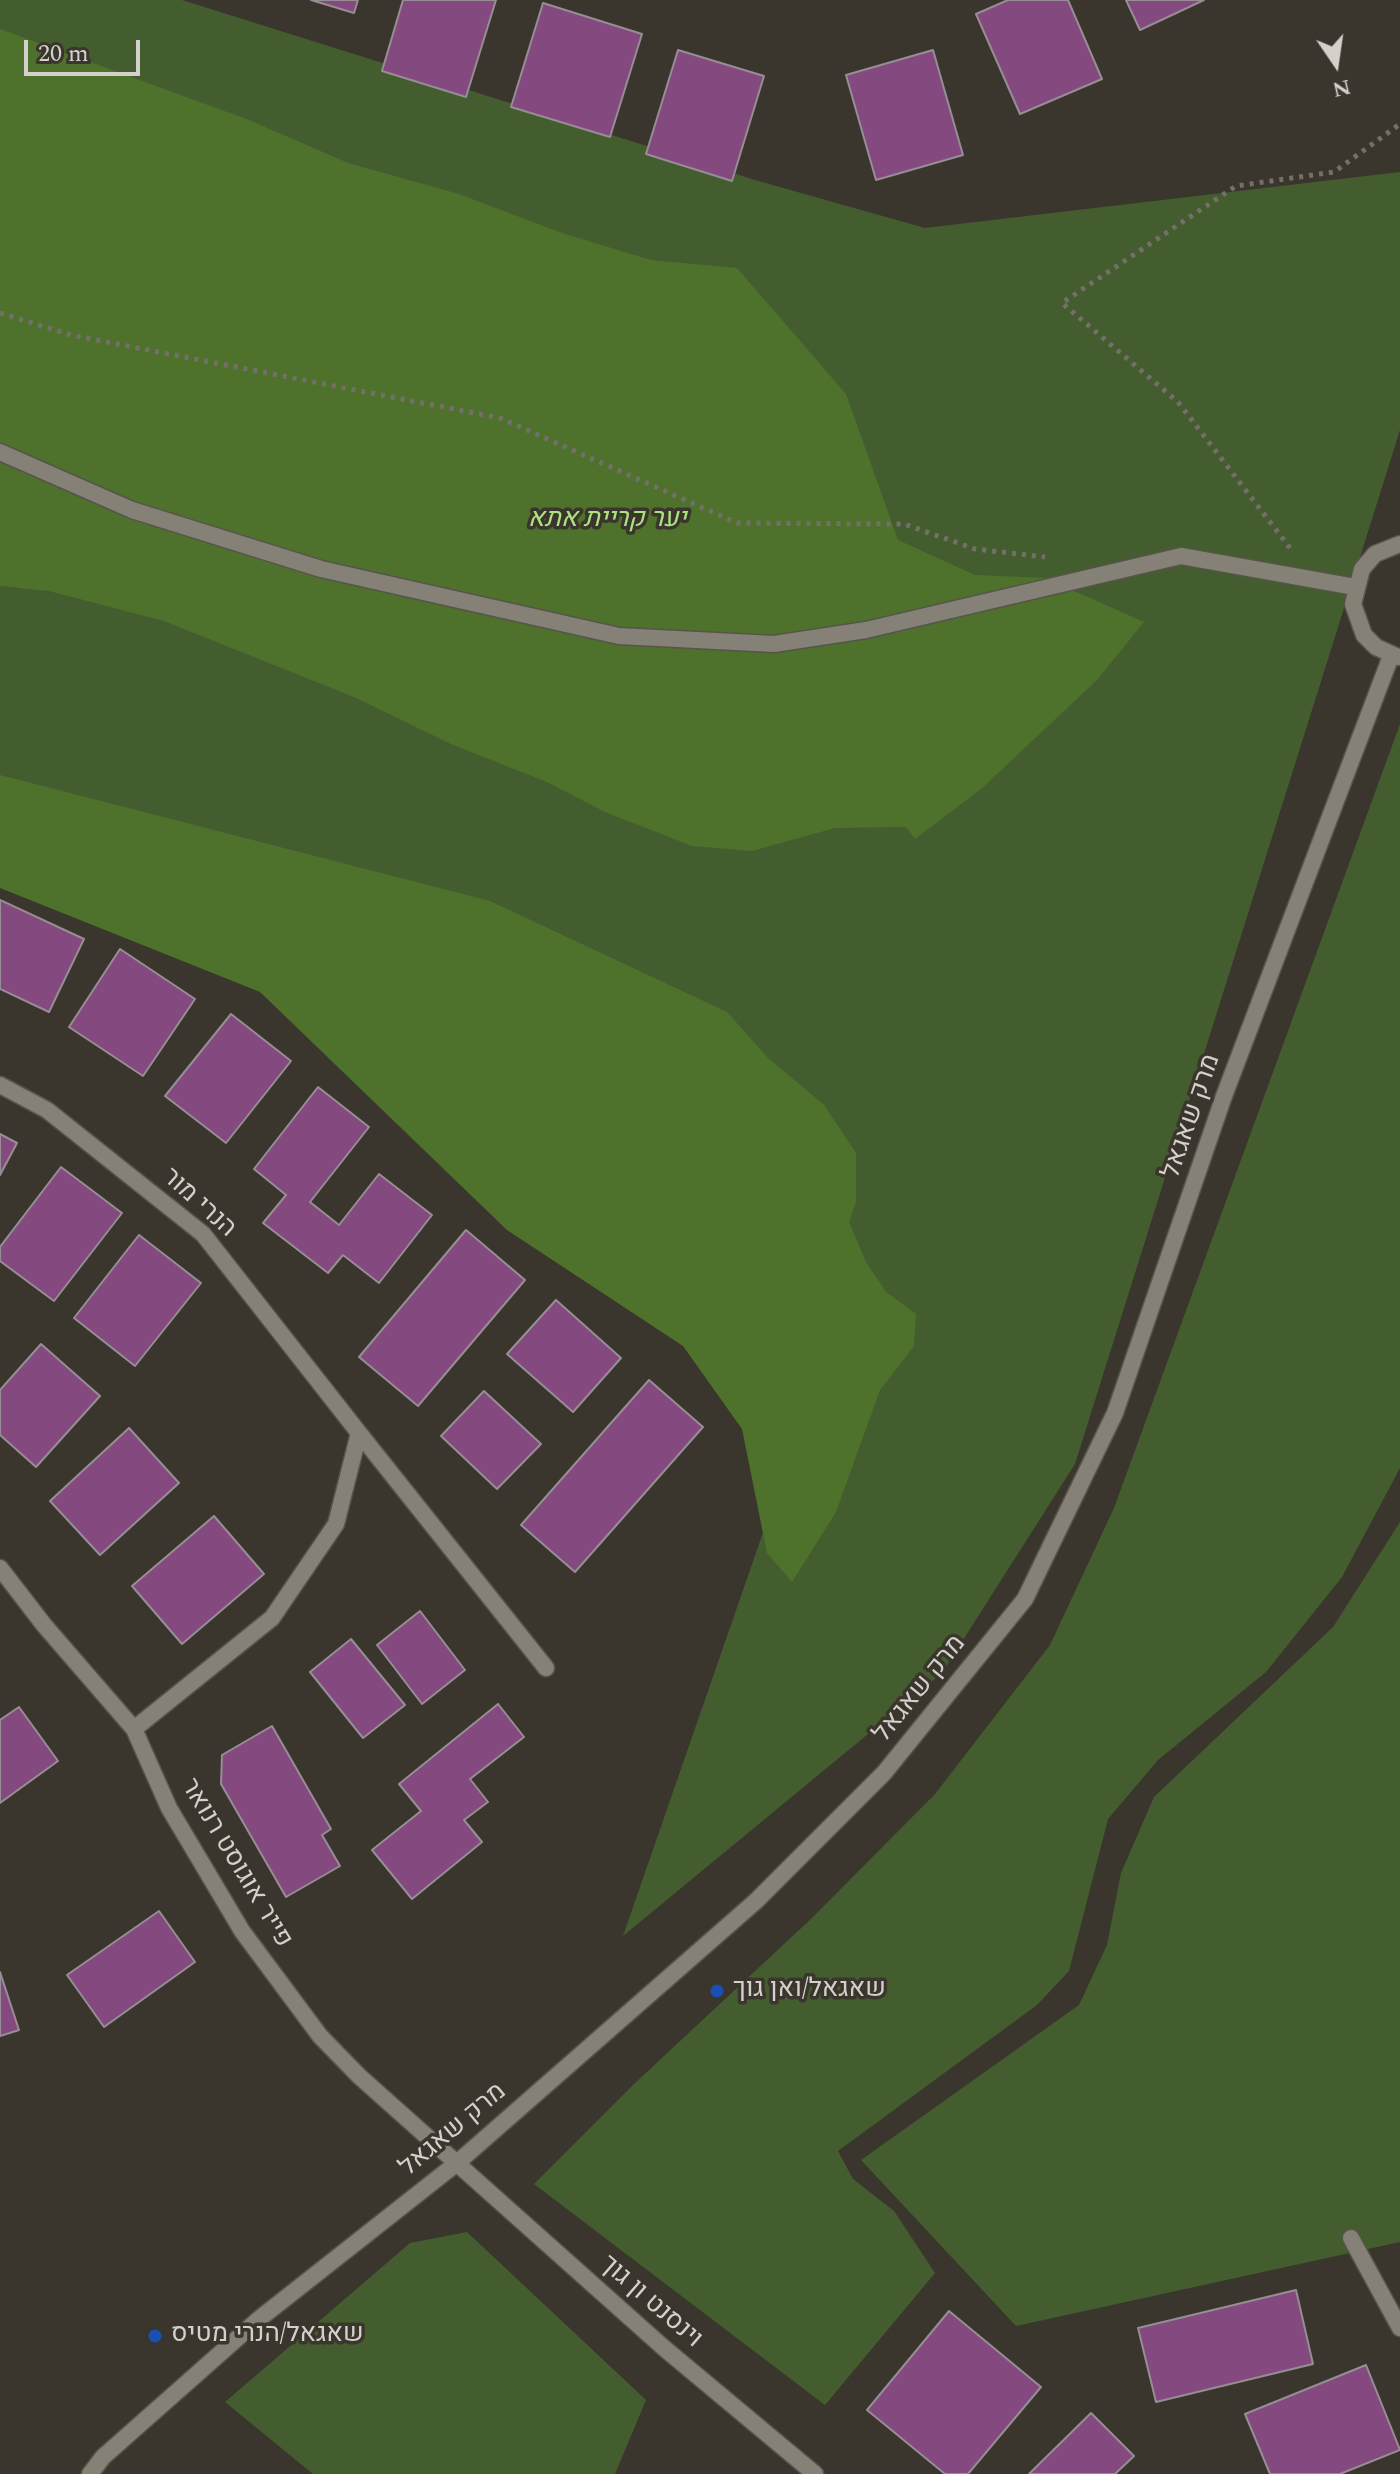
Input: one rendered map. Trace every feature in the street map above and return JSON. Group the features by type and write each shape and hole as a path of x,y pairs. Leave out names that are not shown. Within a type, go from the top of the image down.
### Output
{"street":[{"path":"0,452 132,510 321,569 619,636 774,644 866,630 1181,556 1355,587"},
{"path":"1395,657 1364,635 1356,620 1355,587 1362,569 1375,554 1400,544"},
{"name":"מרק שאגאל","path":"90,2474 103,2457 259,2319 457,2163 777,1880 884,1773 1025,1599 1115,1413 1224,1096 1395,657"},
{"name":"הנרי מור","path":"0,1085 47,1110 203,1234 546,1668"},
{"path":"134,1729 272,1618 336,1524 359,1433"},
{"name":"פייר אוגוסט רנואר","path":"0,1568 44,1625 134,1729 169,1808 242,1931 320,2036 359,2076 457,2163"},
{"name":"וינסנט ון גוך","path":"457,2163 664,2348 815,2474"},
{"path":"1351,2238 1400,2328"}],"path":[{"path":"1315,580 1178,402 1062,303 1236,186 1334,172 1400,124"},
{"path":"0,313 71,335 500,418 737,523 904,524 975,549 1054,558"}],"green space":[{"path":"0,0 182,0 755,180 925,228 1400,172 1400,430 1075,1464 942,1673 623,1936 767,1521 740,1315 639,1088 0,850"},
{"name":"יער קריית אתא","path":"0,29 249,120 348,163 459,194 562,233 651,260 737,268 846,394 898,540 975,575 1045,578 1144,622 1097,680 981,789 915,839 906,827 835,828 752,851 692,846 605,812 547,782 451,744 354,697 164,621 49,591 0,586"},
{"path":"1400,724 1400,1468 1342,1577 1266,1672 1158,1760 1108,1819 1069,1971 1037,2005 838,2151 853,2179 894,2211 935,2273 825,2405 534,2184 634,2084 813,1917 935,1794 1050,1645 1114,1508"},
{"path":"0,775 490,901 727,1012 768,1058 824,1105 856,1153 856,1202 849,1222 866,1262 886,1292 916,1314 914,1346 880,1390 836,1512 792,1582 767,1553 742,1429 683,1346 507,1230 260,992 0,888"},
{"path":"1400,1522 1400,2242 1016,2326 861,2160 1079,2005 1107,1945 1121,1873 1154,1797 1333,1627"},
{"path":"467,2232 646,2400 615,2474 313,2474 225,2402 410,2243"}],"building":[{"path":"311,0 358,0 354,13"},
{"path":"403,0 496,0 466,97 382,71"},
{"path":"1008,0 1068,0 1102,79 1020,114 976,14"},
{"path":"1126,0 1204,0 1140,30"},
{"path":"543,3 642,34 610,137 511,107"},
{"path":"678,50 764,76 732,181 646,154"},
{"path":"933,50 963,155 876,180 846,75"},
{"path":"0,900 84,939 49,1012 0,989"},
{"path":"120,949 195,999 143,1076 69,1027"},
{"path":"231,1014 291,1061 226,1143 165,1096"},
{"path":"318,1087 369,1127 310,1202 339,1225 379,1174 432,1215 379,1283 343,1255 328,1273 263,1223 286,1195 254,1169"},
{"path":"0,1134 17,1143 0,1175"},
{"path":"61,1167 122,1213 54,1301 0,1261 0,1247"},
{"path":"466,1230 525,1280 418,1406 359,1357"},
{"path":"139,1235 201,1283 135,1366 74,1318"},
{"path":"556,1300 621,1358 573,1412 507,1354"},
{"path":"41,1344 100,1396 36,1467 0,1435 0,1390"},
{"path":"649,1380 703,1427 575,1572 521,1525"},
{"path":"484,1391 541,1444 497,1489 441,1436"},
{"path":"129,1428 179,1483 100,1555 50,1501"},
{"path":"214,1516 264,1574 182,1644 132,1586"},
{"path":"420,1611 465,1670 422,1704 377,1645"},
{"path":"351,1639 405,1705 363,1738 310,1672"},
{"path":"498,1704 524,1737 470,1779 488,1802 464,1820 482,1842 412,1899 372,1850 421,1811 399,1784"},
{"path":"19,1707 58,1761 0,1803 0,1720"},
{"path":"272,1726 331,1829 322,1835 340,1866 286,1897 221,1784 222,1755"},
{"path":"159,1911 195,1962 104,2027 67,1975"},
{"path":"0,1972 19,2030 0,2036"},
{"path":"1296,2290 1313,2364 1156,2402 1138,2328"},
{"path":"949,2311 1041,2387 968,2474 945,2474 867,2410"},
{"path":"1366,2365 1400,2450 1340,2474 1270,2474 1245,2414"},
{"path":"1091,2413 1134,2456 1115,2474 1029,2474"}],"place":[{"name":"שאגאל/ואן גוך","path":"717,1991"},
{"name":"שאגאל/הנרי מטיס","path":"155,2336"}]}
